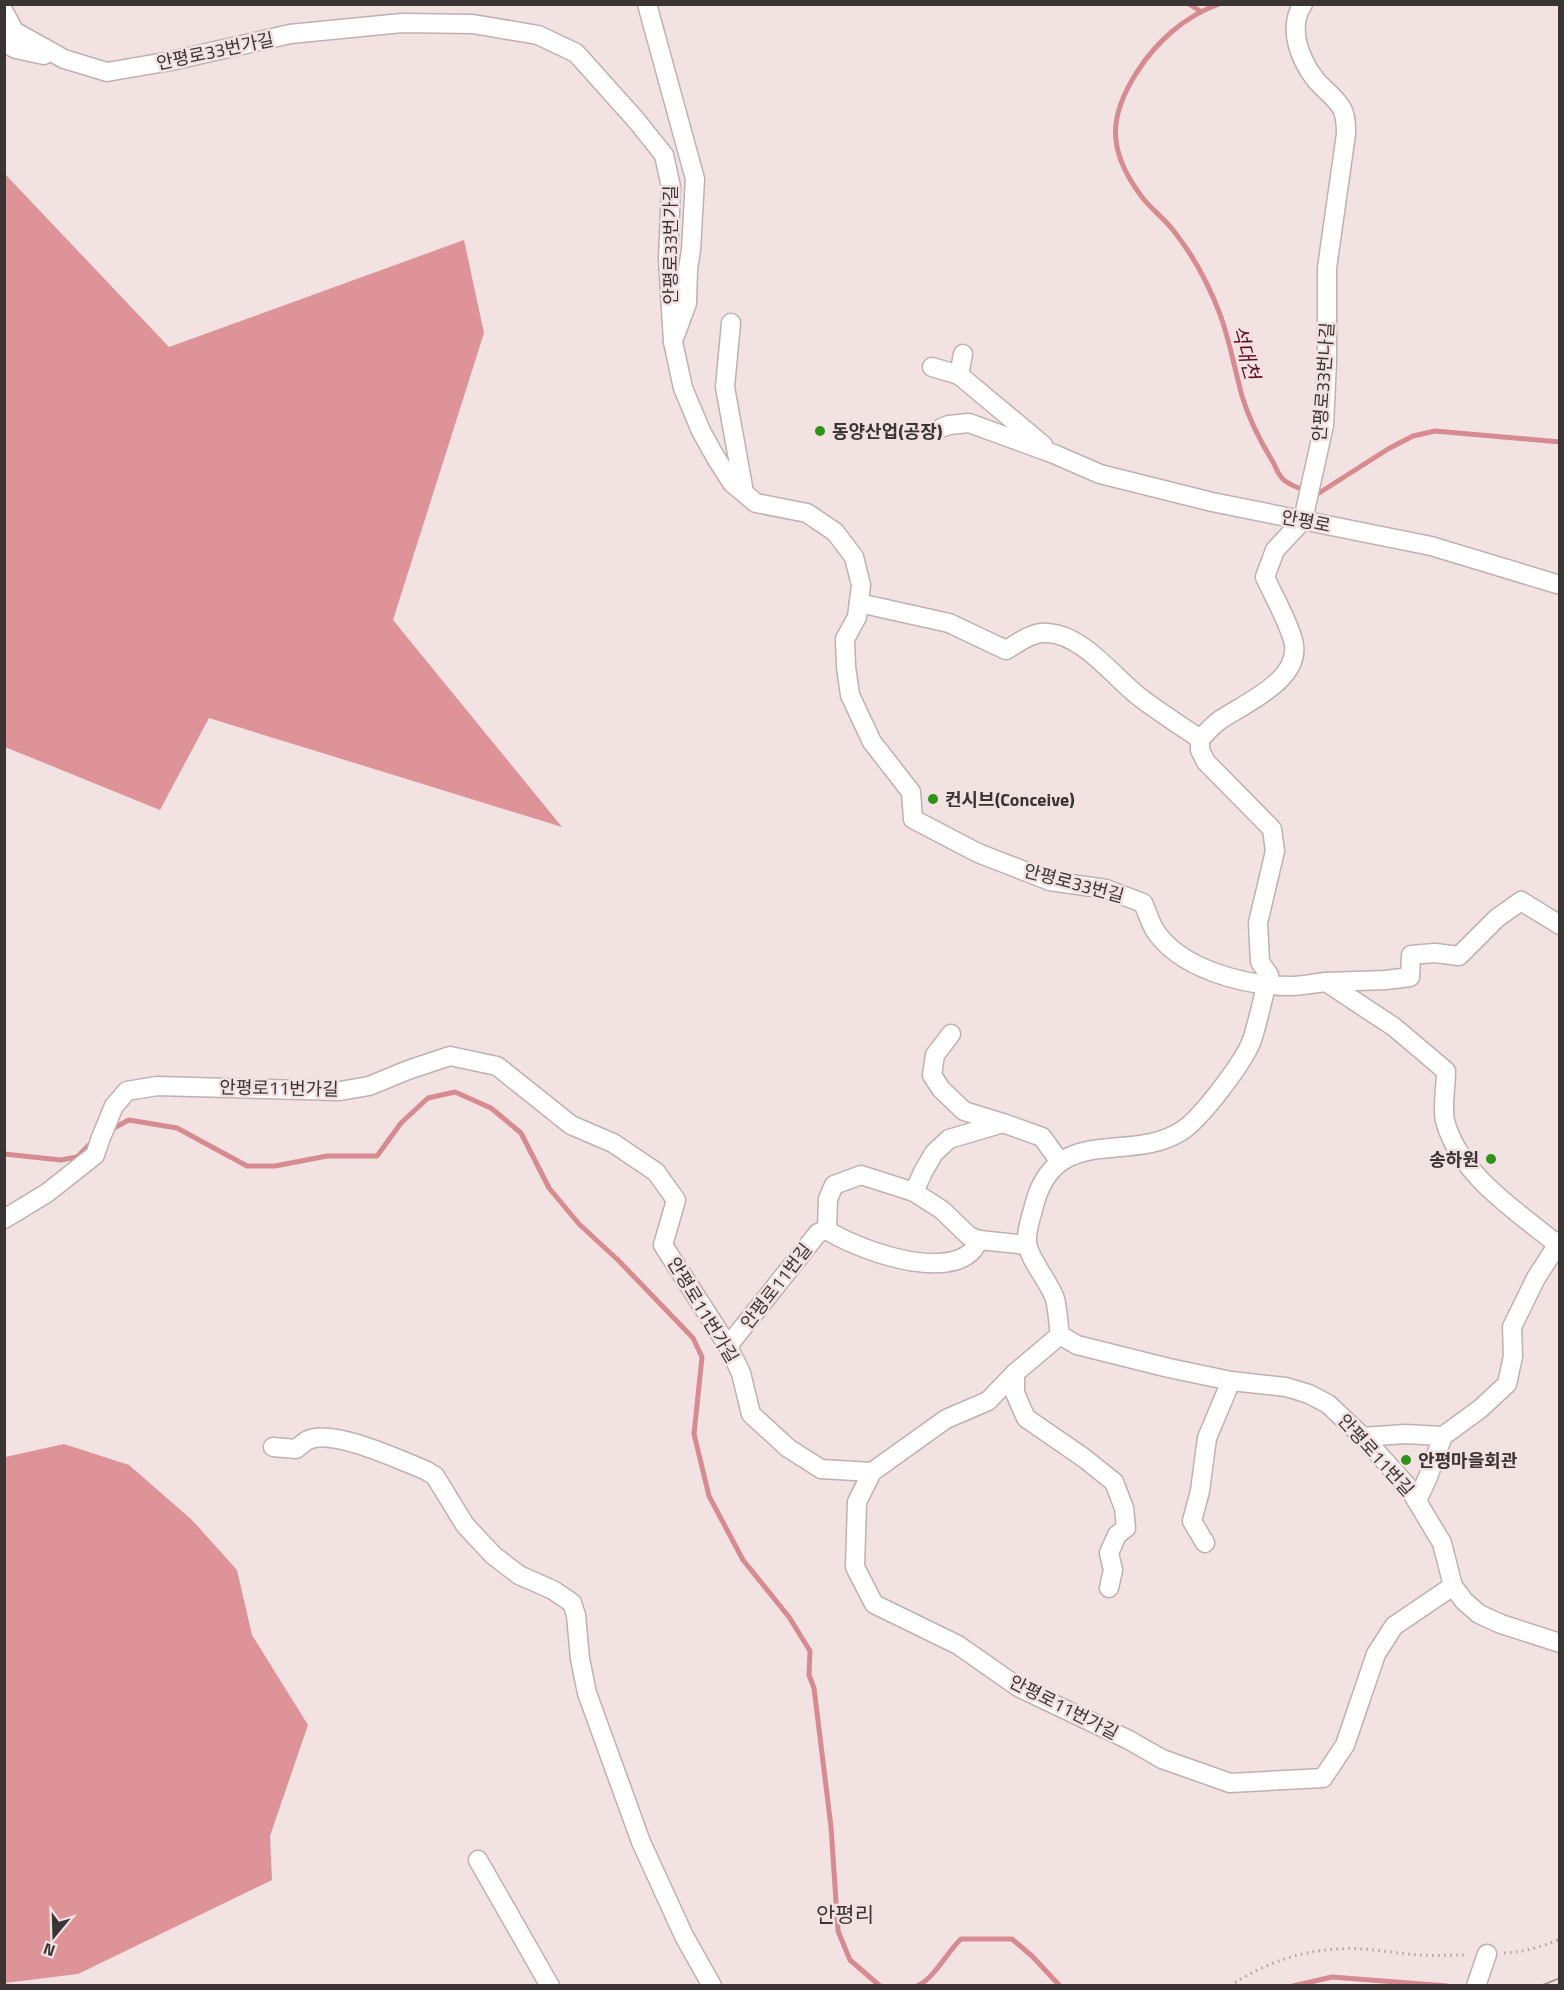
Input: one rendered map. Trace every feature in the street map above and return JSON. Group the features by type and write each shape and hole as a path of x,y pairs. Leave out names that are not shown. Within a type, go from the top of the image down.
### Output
{"street":[{"path":"647,4 695,179 696,195 692,250 688,269 687,303 673,342"},
{"name":"안평로33번나길","path":"1303,4 1296,26 1297,41 1303,60 1316,80 1341,107 1346,134 1327,268 1324,425 1303,520"},
{"name":"안평로33번가길","path":"4,12 14,31 64,59 107,72 171,61 290,34 402,23 473,24 538,35 576,53 664,155 671,187 668,259 673,342 683,388 701,431 732,483 756,502 807,513 835,532 854,557 861,585 857,617 845,639 850,695 872,742 911,792 913,819"},
{"path":"4,43 16,49 64,59"},
{"path":"731,323 725,387 744,492"},
{"path":"958,375 963,354"},
{"path":"932,367 958,375 1054,454"},
{"path":"941,428 969,423 1054,454"},
{"name":"안평로","path":"1054,454 1100,474 1212,502 1431,546 1560,585"},
{"path":"872,1472 946,1419 988,1401 1015,1373 1060,1335 1055,1299 1027,1245 1027,1232 1038,1192 1052,1167 1079,1152 1162,1141 1184,1130 1204,1110 1251,1042 1269,975 1260,962 1258,923 1275,851 1272,830 1206,762 1200,750 1200,739 1218,721 1257,698 1289,669 1293,655 1293,642 1265,577 1275,550 1303,520"},
{"path":"859,603 950,622 1006,650 1037,633 1049,632 1065,637 1089,651 1140,699 1200,739"},
{"name":"안평로33번길","path":"913,819 978,853 1050,881 1106,889 1143,903 1155,929 1177,954 1221,976 1266,985 1291,986 1410,977 1411,955 1459,956 1497,918 1521,901 1560,925"},
{"path":"1326,982 1394,1027 1446,1071 1445,1120 1456,1148 1484,1185 1559,1243 1536,1278 1512,1327 1513,1356 1507,1384 1480,1409 1443,1436 1417,1501"},
{"path":"951,1034 935,1055 932,1075 941,1089 964,1111 1042,1137 1060,1162"},
{"name":"안평로11번가길","path":"4,1219 47,1193 95,1155 114,1106 127,1091 157,1086 340,1090 369,1086 450,1056 497,1066 571,1125 613,1143 656,1172 676,1200 663,1245 728,1346 741,1373 751,1414 789,1449 821,1469 872,1472 857,1502 855,1567 874,1604 958,1645 1018,1687 1129,1740 1162,1759 1230,1783 1323,1778 1345,1745 1376,1653 1394,1626 1453,1586"},
{"path":"914,1192 934,1153 949,1138 1003,1123"},
{"path":"827,1230 828,1199 834,1185 861,1175 914,1192 942,1210 969,1236 979,1240 1027,1245"},
{"name":"안평로11번길","path":"728,1346 818,1233 827,1230 840,1238 915,1263 951,1262 970,1253 979,1240"},
{"name":"안평로11번길","path":"1060,1335 1077,1345 1169,1368 1231,1381 1286,1387 1309,1394 1328,1404 1363,1437 1409,1488 1442,1542 1453,1586 1464,1601 1479,1614 1501,1624 1560,1643"},
{"path":"1015,1373 1015,1393 1026,1418 1076,1452 1114,1482 1124,1508 1126,1528 1117,1535 1109,1553 1113,1570 1109,1588"},
{"path":"1205,1543 1192,1521 1200,1491 1207,1438 1231,1381"},
{"path":"1363,1437 1405,1434 1443,1436"},
{"path":"273,1447 296,1449 309,1439 334,1438 351,1442 425,1470 435,1476 465,1525 493,1555 519,1575 553,1590 572,1603 576,1615 580,1659 587,1694 641,1842 684,1936 712,1986"},
{"path":"478,1860 550,1986"},
{"path":"1476,1986 1485,1961"}],"path":[{"path":"1230,1986 1246,1974 1312,1951 1359,1949 1485,1961 1546,1945 1560,1939"}],"shaded area":[{"path":"5,174 169,347 464,240 484,333 393,620 562,827 209,718 160,810 5,747"},
{"path":"64,1444 129,1465 192,1520 237,1570 252,1635 308,1725 270,1836 272,1880 78,1974 5,1983 5,1457"}],"waterway":[{"path":"1189,4 1200,11"},
{"name":"석대천","path":"1219,4 1195,15 1172,31 1153,50 1137,72 1127,88 1117,119 1117,148 1129,177 1139,193 1169,225 1206,283 1224,327 1248,413 1281,477 1297,487 1319,493 1388,449 1413,436 1435,431 1560,442"},
{"path":"110,1130 129,1120 177,1128 247,1166 275,1166 327,1156 377,1156 401,1123 428,1098 455,1092 491,1108 521,1133 549,1188 579,1224 619,1261 693,1338 702,1357 694,1434 709,1496 743,1560 789,1617 810,1651 809,1675 814,1688 831,1827 838,1931 850,1960 880,1986"},
{"path":"4,1154 61,1160 77,1157 94,1140"},
{"path":"917,1986 929,1978 961,1939 1012,1939 1032,1956 1060,1986"},
{"path":"1293,1986 1332,1977 1447,1986"}],"tram line":[{"path":"1540,1986 1560,1978"}],"place":[{"name":"동양산업(공장)","path":"820,431"},
{"name":"컨시브(Conceive)","path":"933,799"},
{"name":"송하원","path":"1491,1159"},
{"name":"안평마을회관","path":"1406,1460"}],"district":[{"name":"안평리","path":"845,1914"}]}
